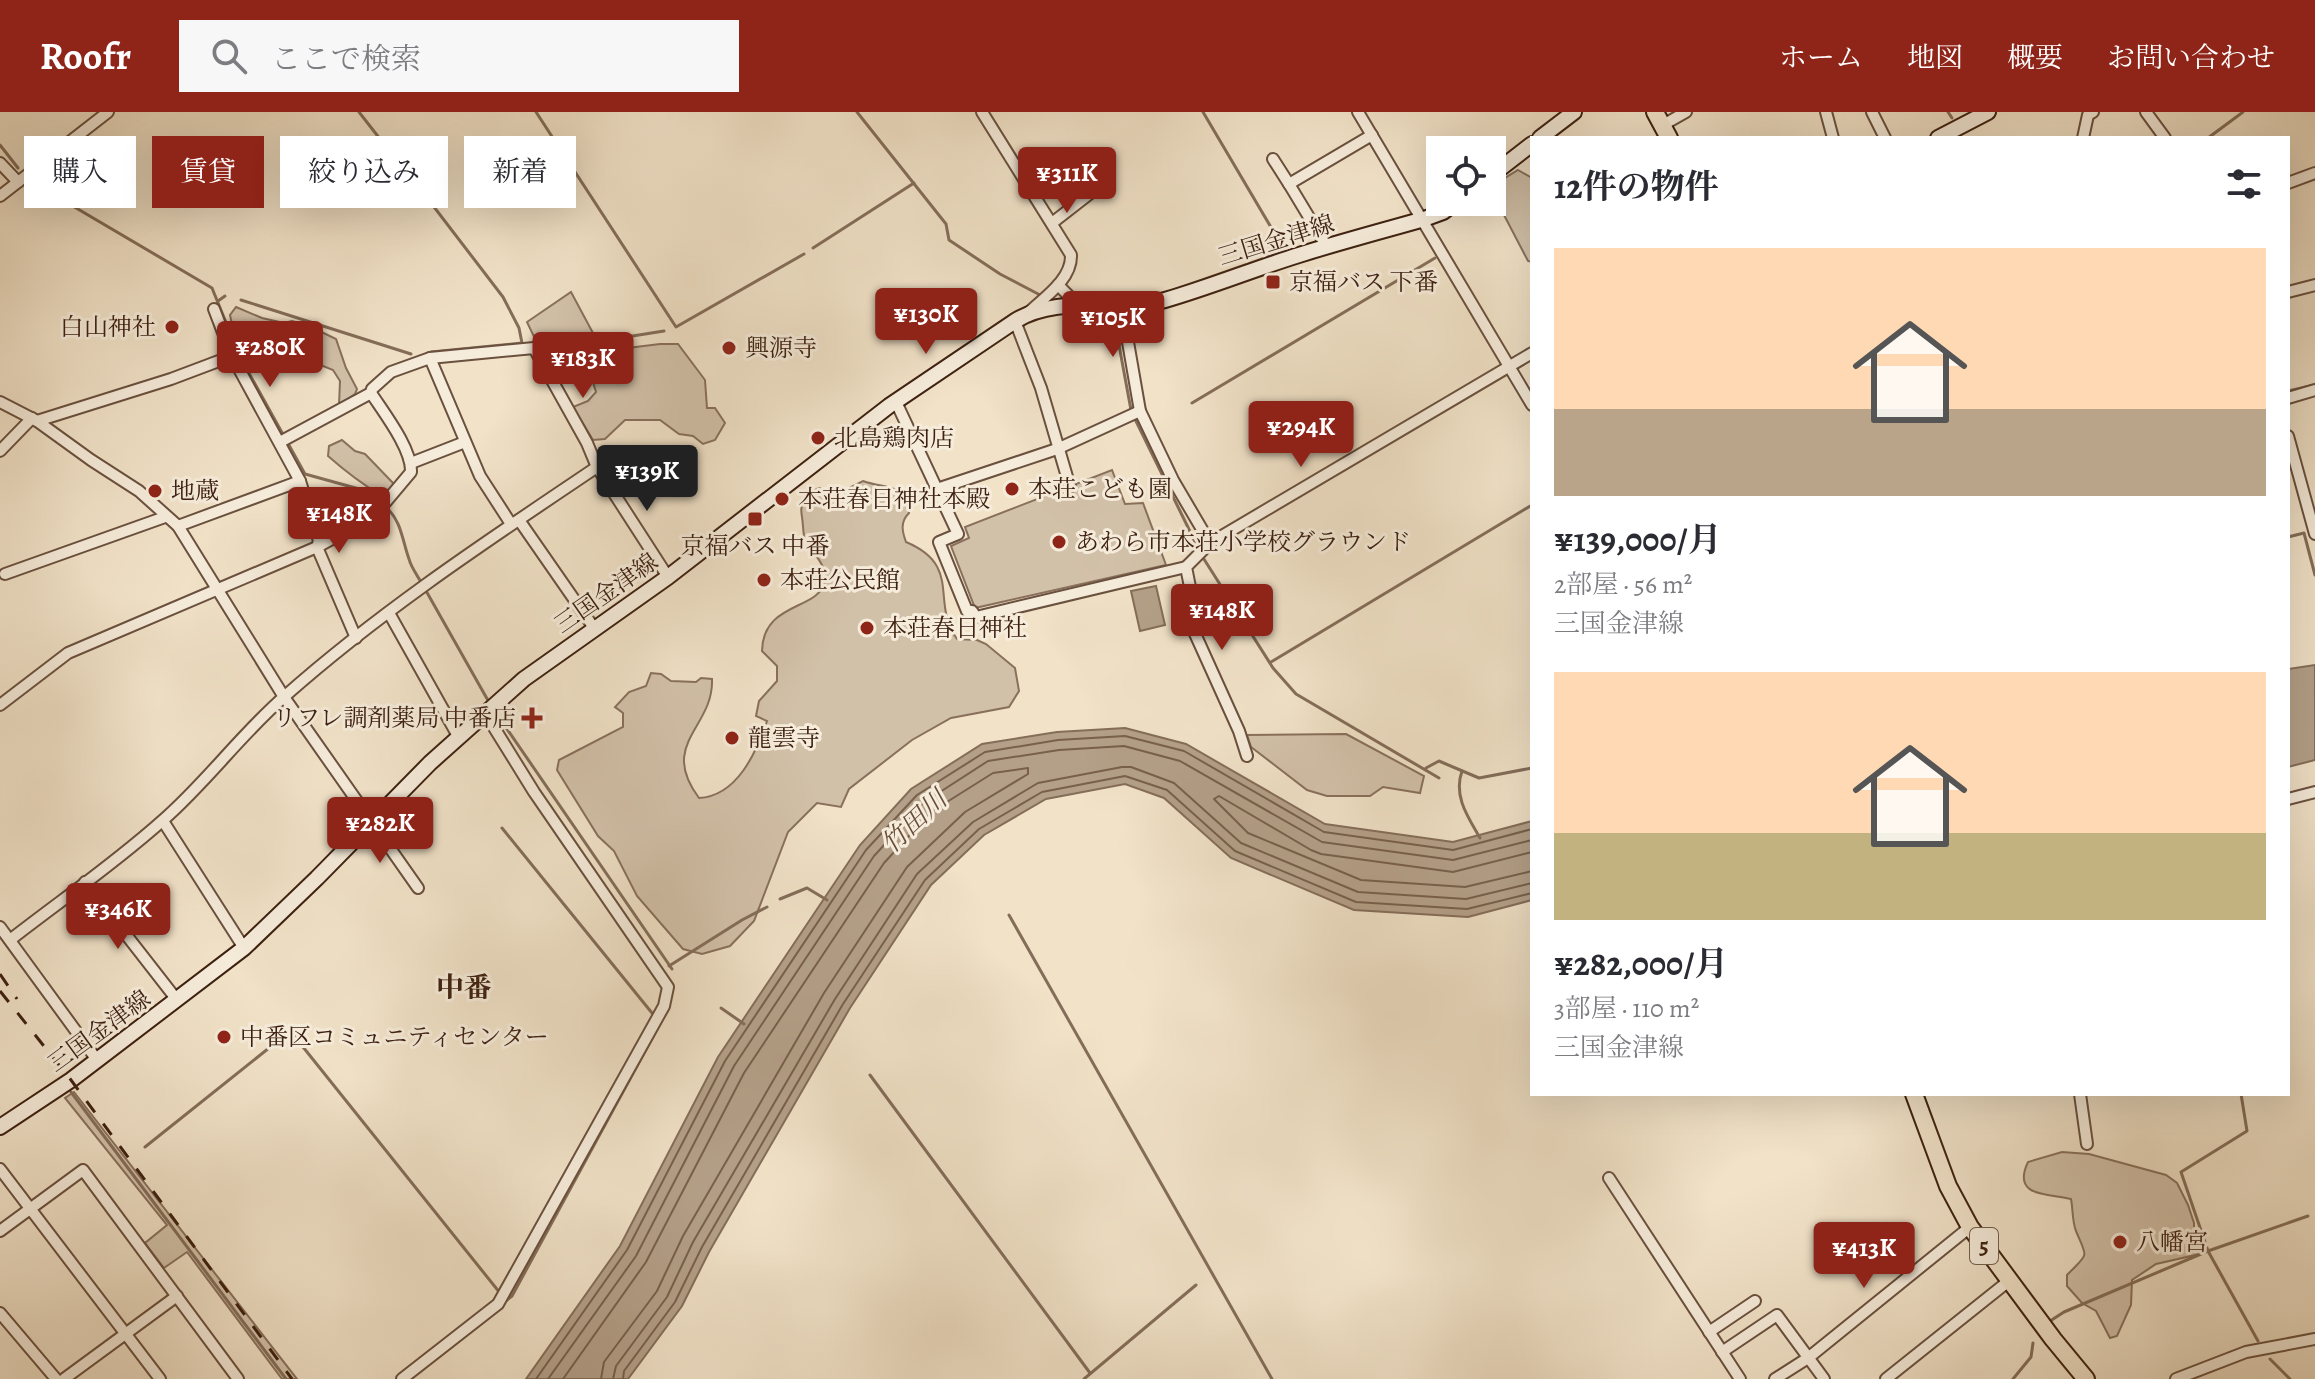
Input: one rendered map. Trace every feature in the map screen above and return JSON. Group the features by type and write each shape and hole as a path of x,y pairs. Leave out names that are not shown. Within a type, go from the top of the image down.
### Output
{"main road":[{"path":"1543,136 1574,112"},
{"path":"1942,136 1988,112"},
{"path":"1506,164 1530,146"},
{"name":"三国金津線","path":"0,1127 97,1060 244,948 458,736 524,679 668,577 896,402 1029,312 1077,304 1124,305 1163,301 1432,216"},
{"name":"5","path":"1915,1096 1948,1186 1970,1227 2086,1379"}],"street":[{"path":"0,196 108,112"},
{"path":"982,112 1071,255 1072,265 1058,285 1029,312"},
{"path":"1358,112 1530,402"},
{"path":"1662,125 1686,112"},
{"path":"1826,112 1832,136"},
{"path":"1872,112 1884,136"},
{"path":"2146,112 2164,136"},
{"path":"2083,136 2089,113"},
{"path":"1289,184 1372,135"},
{"path":"1273,159 1327,247"},
{"path":"0,163 18,182"},
{"path":"2290,182 2315,173"},
{"path":"1052,223 1097,188"},
{"path":"1058,285 1077,304"},
{"path":"2290,291 2315,285"},
{"path":"1124,305 1140,411 1173,480 1210,543"},
{"path":"214,309 232,356 285,439 319,541 317,547 356,638"},
{"path":"1015,321 1041,388 1070,487"},
{"path":"285,439 371,393 391,372 430,358 534,348 597,467 668,577"},
{"path":"896,402 958,534 939,542 967,611 972,611 976,617 1186,567 1210,543 1530,354"},
{"path":"0,451 34,420 171,379 232,356"},
{"path":"430,358 480,476 594,628"},
{"path":"2290,397 2315,390"},
{"path":"0,705 68,653 317,547 374,516 411,472 411,463 392,424 371,393"},
{"path":"0,402 34,420 139,491 178,526 284,697 418,888"},
{"path":"937,489 1057,449 1140,411"},
{"path":"411,463 465,442"},
{"path":"2290,443 2315,534"},
{"path":"10,940 163,821 284,697 356,638 515,522 597,467"},
{"path":"178,526 300,481"},
{"path":"5,574 165,517"},
{"path":"1186,567 1195,612 1192,627 1239,731 1247,756"},
{"path":"389,613 458,736"},
{"path":"402,1379 498,1304 664,1006 668,987 534,792 490,709"},
{"path":"2290,798 2315,792"},
{"path":"163,821 244,948"},
{"path":"85,882 177,1000"},
{"path":"0,927 97,1060"},
{"path":"2080,1096 2087,1144"},
{"path":"0,1169 160,1379"},
{"path":"0,1231 83,1170 238,1379"},
{"path":"1609,1178 1740,1379"},
{"path":"1775,1379 1808,1358 1970,1227"},
{"path":"1886,1379 2010,1280"},
{"path":"64,1379 177,1296"},
{"path":"1709,1332 1755,1301"},
{"path":"0,1313 56,1379"},
{"path":"1722,1352 1777,1315 1824,1379"},
{"path":"2176,1379 2246,1352 2315,1339"}],"shaded area":[{"path":"1518,170 1530,177 1528,261 1505,216 1506,177"},
{"path":"571,292 594,335 536,341 527,322"},
{"path":"236,307 262,318 307,325 336,339 357,389 355,394 339,405 340,381 333,370 301,357 283,361 267,348 243,338 233,326 230,315"},
{"path":"678,344 705,380 707,408 715,408 725,423 715,440 703,444 693,436 679,434 660,420 625,420 605,439 593,440 573,407 588,401 596,392 591,376 583,374 575,365 579,354"},
{"path":"342,440 355,451 365,454 394,484 382,496 328,456 329,446"},
{"name":"あわら市本荘小学校グラウンド","path":"1112,470 1125,504 1143,503 1166,565 975,608 951,546 969,538 965,527"},
{"path":"863,481 893,488 902,496 909,513 903,527 906,542 934,562 940,573 949,625 957,639 977,640 986,644 1015,668 1019,691 1009,707 951,718 912,740 849,789 841,807 817,803 788,832 754,921 730,946 702,954 683,949 637,896 614,851 598,836 557,770 559,760 623,727 623,713 615,707 629,692 646,686 651,673 661,674 671,681 712,679 705,711 691,736 684,763 688,779 699,798 724,790 734,781 751,759 767,721 756,716 759,701 777,681 777,666 762,651 765,635 771,623 813,598 821,591 825,581 824,569 804,536 802,503 819,488 839,493"},
{"path":"1346,734 1424,776 1420,793 1383,787 1370,796 1327,796 1307,790 1251,747 1247,735"},
{"path":"74,1092 297,1379 282,1379 187,1252 164,1268 145,1243 167,1225 65,1098"},
{"path":"2062,1152 2089,1154 2166,1175 2177,1183 2188,1205 2194,1233 2203,1241 2205,1249 2200,1254 2156,1264 2132,1280 2131,1305 2117,1336 2110,1338 2096,1311 2082,1303 2067,1286 2067,1275 2084,1255 2075,1227 2071,1199 2035,1192 2024,1182 2028,1162"}],"water":[{"path":"1156,586 1165,625 1140,631 1131,591"},
{"path":"2315,665 2315,760 2290,766 2290,669"},
{"name":"竹田川","path":"1125,728 1186,744 1325,824 1453,842 1530,822 1530,901 1468,917 1354,910 1231,858 1164,798 1125,784 1046,799 984,835 931,885 850,1008 709,1252 682,1306 628,1379 526,1379 620,1246 718,1057 860,845 911,789 982,744 1057,732"}],"waterway":[{"path":"359,112 378,136"},
{"path":"536,112 676,327 804,254"},
{"path":"857,112 946,224 949,240 1000,274 1042,296"},
{"path":"1165,293 1285,251 1203,112"},
{"path":"1948,112 1952,118"},
{"path":"2211,136 2243,112"},
{"path":"0,145 18,168"},
{"path":"813,248 914,183"},
{"path":"76,208 212,288 240,357 305,474 370,492 381,502"},
{"path":"431,352 522,343 519,328 503,297 435,208"},
{"path":"1192,403 1435,258"},
{"path":"1125,296 1149,295"},
{"path":"218,301 225,296"},
{"path":"241,300 411,354"},
{"path":"1078,311 1116,329 1131,410"},
{"path":"539,342 601,341 664,331"},
{"path":"2290,391 2315,385"},
{"path":"1134,417 1202,556 1273,668 1296,694 1439,778"},
{"path":"1271,662 1530,506"},
{"path":"386,507 398,525 410,562 421,582"},
{"path":"2290,536 2304,533 2315,575"},
{"path":"425,589 490,704"},
{"path":"494,710 672,969"},
{"path":"1426,768 1439,761 1479,778 1530,768"},
{"path":"1462,771 1461,798 1480,838"},
{"path":"502,828 652,1013"},
{"path":"780,899 807,888 827,900"},
{"path":"669,966 767,907"},
{"path":"1009,915 1272,1379"},
{"path":"721,1008 744,1024"},
{"path":"502,1304 512,1296 668,1009"},
{"path":"291,1032 500,1293"},
{"path":"145,1147 279,1040"},
{"path":"870,1075 1090,1373"},
{"path":"71,1092 286,1379"},
{"path":"2241,1096 2247,1131 2181,1172 2208,1251 2258,1341"},
{"path":"2047,1323 2064,1312 2208,1251 2308,1216"},
{"path":"1084,1379 1196,1285"},
{"path":"2013,1379 2031,1357 2033,1343"},
{"path":"2270,1359 2290,1379"}],"railway":[{"path":"0,974 17,999"},
{"path":"0,991 71,1080 292,1379"}],"place":[{"name":"京福バス 下番","path":"1273,282"},
{"name":"白山神社","path":"172,327"},
{"name":"興源寺","path":"729,348"},
{"name":"北島鶏肉店","path":"818,438"},
{"name":"本荘こども園","path":"1012,489"},
{"name":"地蔵","path":"155,491"},
{"name":"本荘春日神社本殿","path":"782,499"},
{"name":"京福バス 中番","path":"755,519"},
{"name":"あわら市本荘小学校グラウンド","path":"1059,542"},
{"name":"本荘公民館","path":"764,580"},
{"name":"本荘春日神社","path":"867,628"},
{"name":"リフレ調剤薬局 中番店","path":"532,718"},
{"name":"龍雲寺","path":"732,738"},
{"name":"中番区コミュニティセンター","path":"224,1037"},
{"name":"八幡宮","path":"2120,1242"}],"district":[{"name":"中番","path":"464,988"}]}
